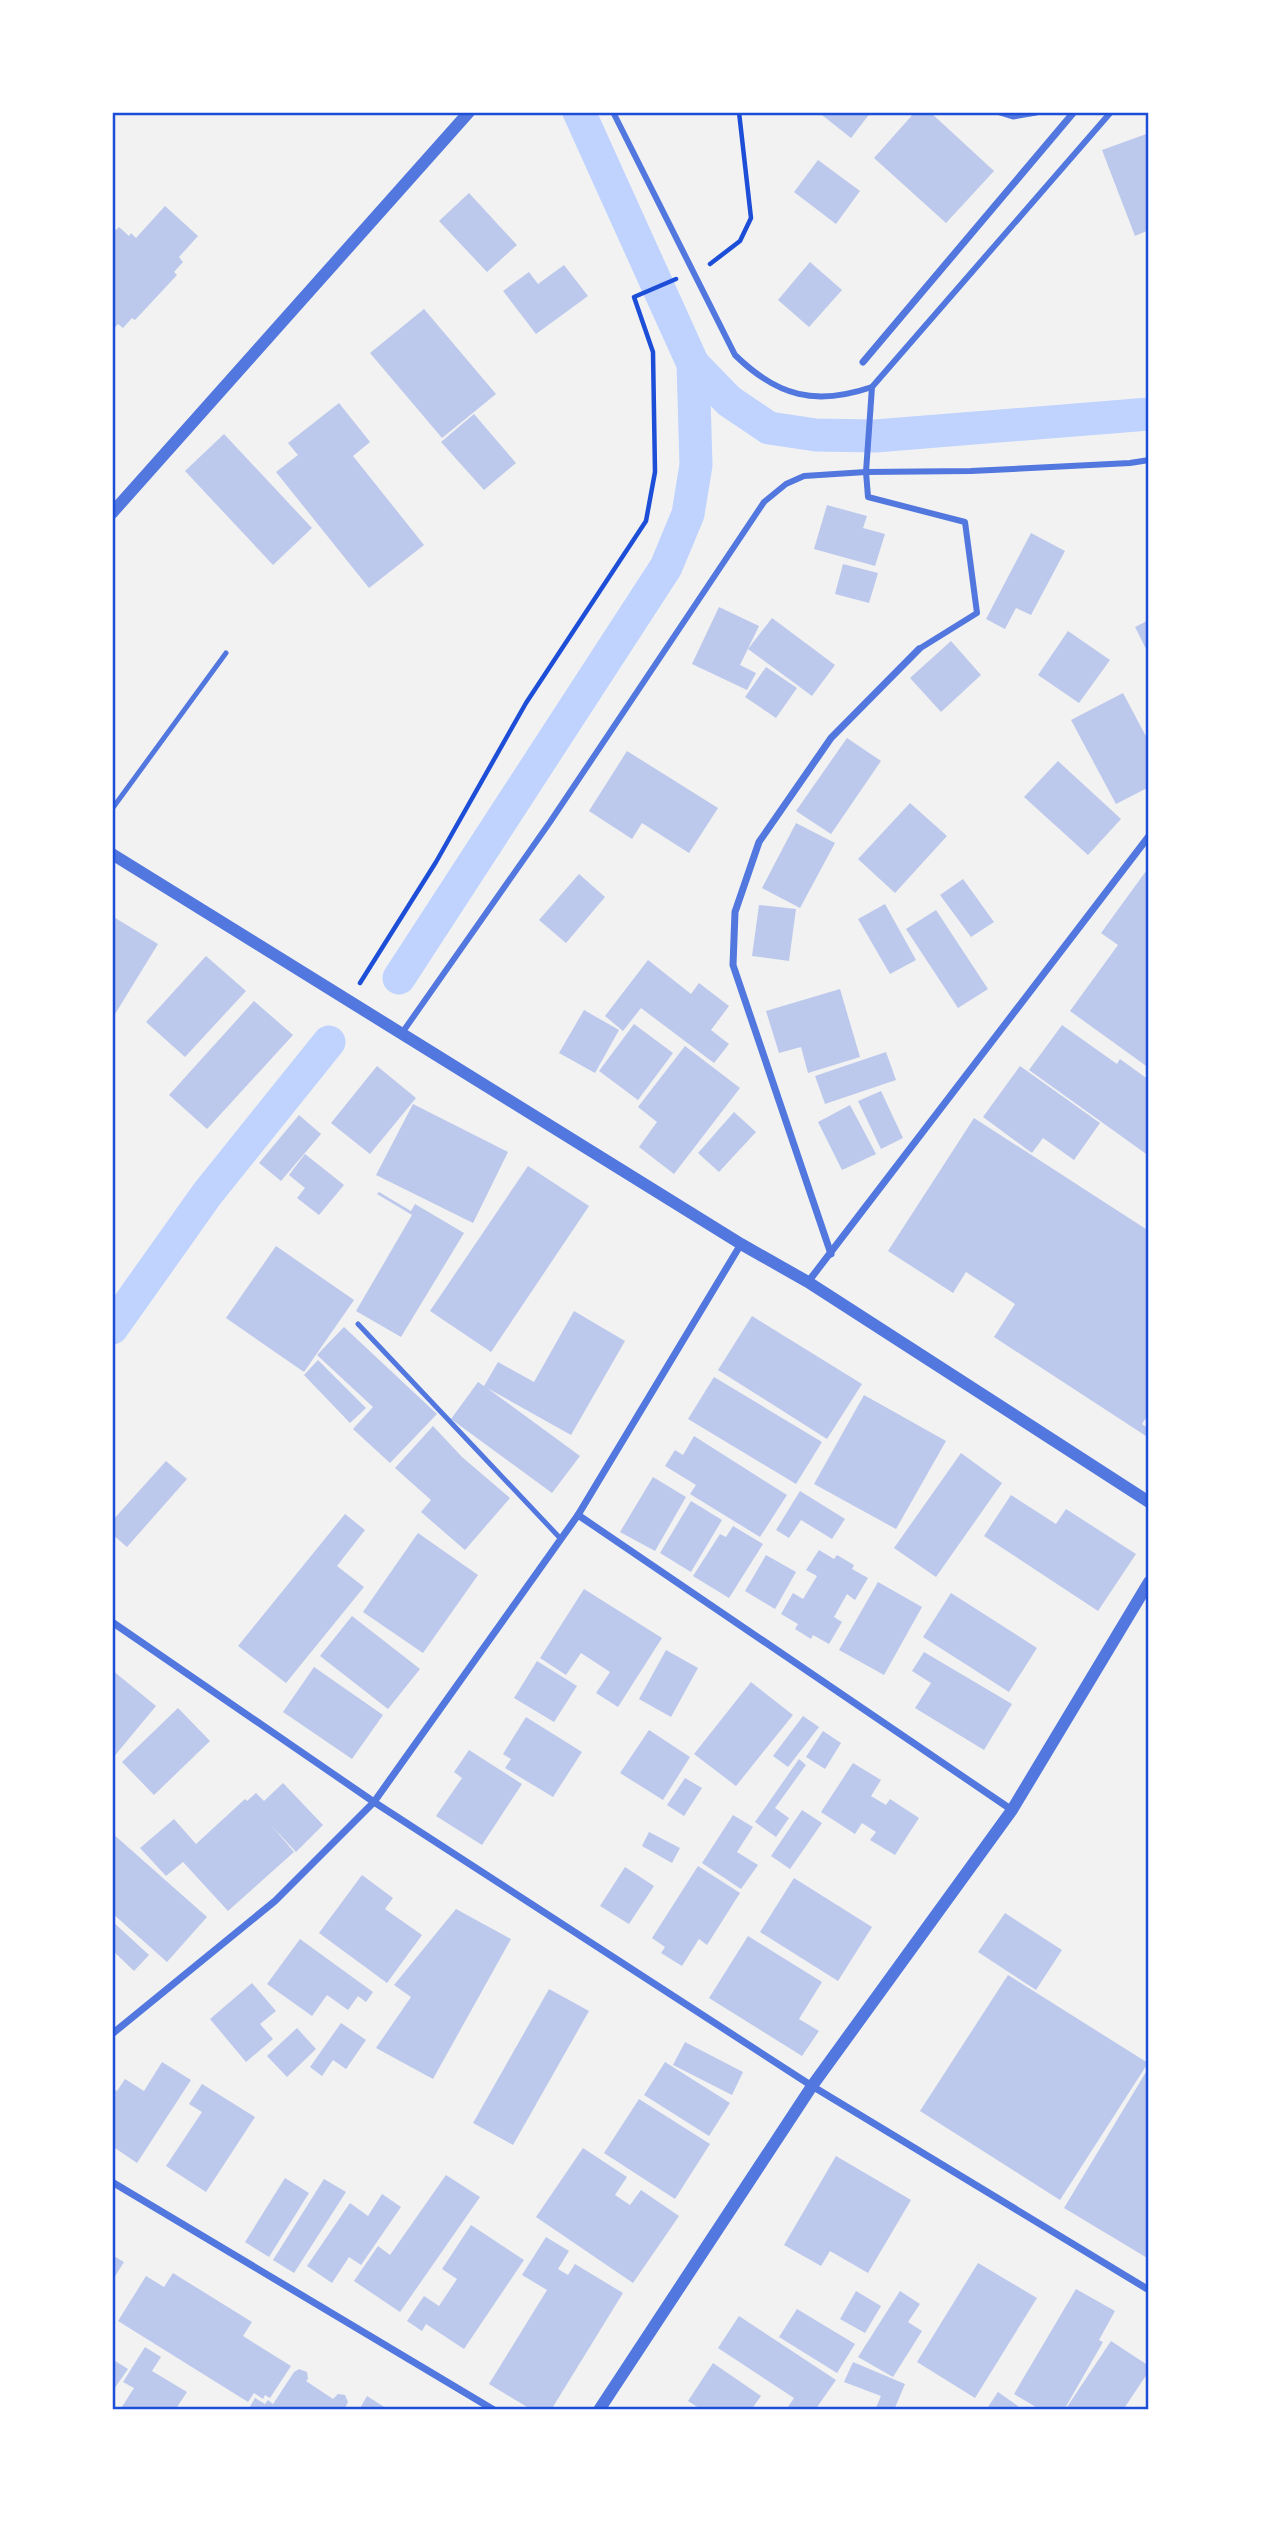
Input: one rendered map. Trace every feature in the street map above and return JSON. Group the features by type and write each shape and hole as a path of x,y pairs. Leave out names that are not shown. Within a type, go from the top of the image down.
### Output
{"street":[{"path":"112,513 469,112"},
{"path":"613,112 735,355 756,376 789,392 823,398 853,394 873,387 1111,112"},
{"path":"1000,112 1013,116 1036,112"},
{"path":"863,362 1074,112"},
{"path":"831,1254 733,965 735,912 758,842 831,738 919,649 977,613 965,522 868,497 866,472 873,387"},
{"path":"402,1033 550,822 764,502 786,484 804,476 866,472 971,471 1149,460"},
{"path":"808,1282 1149,836"},
{"path":"112,854 741,1244 808,1282 1149,1502"},
{"path":"112,2034 275,1901 374,1802 578,1515 741,1244"},
{"path":"578,1515 1012,1810"},
{"path":"599,2410 813,2086 1012,1810 1149,1583"},
{"path":"112,1622 374,1802 813,2086 1149,2290"},
{"path":"112,2182 494,2410"}],"lane":[{"path":"112,809 226,653"},
{"path":"358,1324 560,1538"}],"path":[{"path":"349,1000 436,862 526,703 646,521 655,472 653,352 635,298 718,260 740,241 751,218 739,112"}],"building":[{"path":"824,112 871,112 851,138 822,115"},
{"path":"915,112 930,112 994,171 946,223 874,158"},
{"path":"1149,133 1149,230 1135,236 1102,150"},
{"path":"818,160 860,191 836,224 794,192"},
{"path":"469,193 517,245 487,272 439,221"},
{"path":"165,206 198,236 179,257 183,262 174,272 177,275 135,320 132,318 123,328 118,324 112,331 112,227 116,230 119,227 129,236 131,233 136,238"},
{"path":"810,262 842,290 809,327 778,300"},
{"path":"564,265 588,296 536,334 503,291 529,272 538,284"},
{"path":"424,309 496,394 442,438 370,353"},
{"path":"339,403 370,442 353,456 424,545 369,588 276,472 298,455 288,443"},
{"path":"474,414 516,463 484,490 441,442"},
{"path":"224,434 312,528 273,565 185,471"},
{"path":"827,505 867,516 863,528 885,534 875,566 814,549"},
{"path":"1031,533 1065,551 1031,615 1016,608 1005,629 986,619"},
{"path":"843,564 878,573 869,603 835,594"},
{"path":"719,607 759,626 740,665 756,673 747,690 692,664"},
{"path":"772,618 835,665 812,696 748,649"},
{"path":"1149,620 1149,655 1135,627"},
{"path":"1068,631 1110,660 1079,703 1038,675"},
{"path":"951,641 981,675 941,712 910,678"},
{"path":"766,667 797,688 776,718 745,697"},
{"path":"1123,693 1149,742 1149,787 1116,804 1071,720"},
{"path":"847,738 881,761 831,834 796,811"},
{"path":"627,751 718,808 689,853 642,823 632,839 589,811"},
{"path":"1058,761 1121,819 1088,855 1024,797"},
{"path":"910,803 947,836 895,893 858,859"},
{"path":"796,823 835,843 800,908 762,888"},
{"path":"1149,867 1149,1068 1070,1011 1118,945 1101,933"},
{"path":"579,874 605,897 566,943 539,920"},
{"path":"963,879 994,922 971,937 940,895"},
{"path":"885,904 916,960 890,974 858,919"},
{"path":"759,905 796,909 789,961 752,956"},
{"path":"936,910 988,989 958,1008 906,929"},
{"path":"112,916 158,944 112,1019"},
{"path":"206,956 246,991 185,1057 146,1022"},
{"path":"648,960 691,994 699,983 729,1006 711,1030 729,1044 714,1063 641,1008 623,1031 605,1016"},
{"path":"840,989 860,1057 808,1073 801,1047 779,1053 766,1011"},
{"path":"254,1001 293,1035 207,1129 169,1095"},
{"path":"584,1010 619,1030 595,1073 559,1053"},
{"path":"634,1024 673,1053 638,1100 599,1071"},
{"path":"1062,1025 1117,1064 1120,1059 1149,1080 1149,1156 1029,1070"},
{"path":"685,1046 740,1088 674,1174 639,1147 657,1122 638,1107"},
{"path":"886,1052 896,1080 825,1104 815,1076"},
{"path":"377,1066 416,1098 370,1154 331,1123"},
{"path":"1020,1066 1100,1123 1074,1160 1043,1138 1032,1153 983,1117"},
{"path":"881,1091 903,1138 881,1149 858,1101"},
{"path":"413,1104 508,1152 473,1223 376,1175"},
{"path":"850,1105 876,1154 842,1170 818,1122"},
{"path":"734,1112 756,1132 719,1172 698,1153"},
{"path":"299,1115 321,1134 281,1181 259,1163"},
{"path":"974,1118 1149,1231 1149,1413 1142,1424 1149,1429 1149,1438 994,1337 1015,1304 966,1272 953,1293 888,1251"},
{"path":"305,1154 344,1185 319,1215 297,1198 305,1188 289,1175"},
{"path":"528,1166 589,1206 491,1352 430,1311"},
{"path":"379,1192 411,1211 415,1204 464,1233 401,1337 356,1311 412,1215 377,1194"},
{"path":"276,1246 354,1300 304,1372 226,1318"},
{"path":"574,1311 625,1341 571,1435 487,1388 580,1456 552,1493 451,1419 478,1382 484,1386 498,1362 534,1382"},
{"path":"752,1316 862,1384 827,1439 718,1370"},
{"path":"344,1327 437,1414 390,1463 353,1429 373,1407 317,1355"},
{"path":"318,1360 366,1408 350,1423 304,1375"},
{"path":"714,1377 822,1442 796,1484 688,1419"},
{"path":"864,1395 946,1441 896,1529 814,1484"},
{"path":"433,1426 462,1457 510,1498 465,1550 421,1512 431,1500 395,1468"},
{"path":"694,1436 787,1495 760,1537 690,1494 696,1485 665,1466 675,1450 683,1455"},
{"path":"961,1453 1002,1483 936,1577 894,1548"},
{"path":"166,1461 187,1479 127,1547 112,1534 112,1521"},
{"path":"653,1477 686,1497 655,1551 620,1532"},
{"path":"800,1491 845,1519 832,1539 801,1520 789,1538 776,1530"},
{"path":"1011,1495 1056,1524 1066,1509 1136,1554 1098,1611 984,1536"},
{"path":"691,1501 722,1520 691,1572 660,1553"},
{"path":"345,1514 365,1530 337,1566 364,1587 286,1683 238,1646"},
{"path":"733,1526 763,1544 729,1598 693,1576 720,1534 726,1537"},
{"path":"418,1533 478,1575 423,1653 363,1612"},
{"path":"819,1550 834,1559 837,1555 854,1565 852,1569 868,1578 855,1600 847,1594 834,1617 842,1622 829,1644 813,1635 811,1639 795,1629 798,1624 781,1614 793,1593 803,1599 817,1576 806,1570"},
{"path":"766,1555 796,1572 775,1609 745,1591"},
{"path":"878,1582 922,1607 884,1675 839,1650"},
{"path":"584,1589 662,1638 618,1707 596,1693 610,1672 581,1653 566,1675 540,1658"},
{"path":"951,1593 1037,1648 1009,1692 923,1637"},
{"path":"352,1616 420,1669 388,1709 320,1656"},
{"path":"666,1650 698,1668 671,1717 639,1699"},
{"path":"924,1652 1012,1704 984,1750 915,1708 931,1683 912,1671"},
{"path":"537,1661 577,1686 554,1722 514,1698"},
{"path":"314,1667 383,1715 352,1759 283,1712"},
{"path":"112,1670 156,1706 112,1759"},
{"path":"751,1682 793,1715 736,1786 694,1754"},
{"path":"178,1708 210,1741 154,1795 122,1762"},
{"path":"803,1716 819,1727 788,1767 773,1756"},
{"path":"526,1717 582,1752 553,1797 505,1768 511,1759 503,1754"},
{"path":"649,1730 690,1757 663,1800 620,1773"},
{"path":"823,1731 841,1743 825,1769 806,1757"},
{"path":"469,1750 522,1784 482,1845 436,1816 462,1778 454,1772"},
{"path":"799,1759 806,1765 775,1808 789,1818 776,1837 755,1822"},
{"path":"853,1763 881,1780 871,1796 886,1805 890,1799 919,1818 895,1855 870,1840 876,1832 862,1823 855,1834 821,1812"},
{"path":"685,1778 702,1788 684,1816 667,1805"},
{"path":"283,1783 323,1825 296,1852 271,1825 294,1852 228,1911 183,1862 166,1876 140,1848 174,1819 196,1844 245,1799 247,1801 256,1793 264,1801"},
{"path":"802,1810 822,1823 790,1869 771,1856"},
{"path":"733,1815 753,1827 737,1852 758,1865 741,1889 702,1863"},
{"path":"649,1832 680,1848 672,1863 642,1846"},
{"path":"112,1833 207,1917 167,1962 112,1913"},
{"path":"698,1866 740,1893 707,1945 699,1939 682,1966 661,1953 665,1947 652,1938"},
{"path":"625,1867 654,1886 629,1924 600,1906"},
{"path":"362,1875 393,1898 385,1909 422,1935 387,1983 319,1933"},
{"path":"794,1878 872,1927 838,1981 760,1932"},
{"path":"456,1909 511,1939 433,2079 376,2048 411,1997 394,1985"},
{"path":"1005,1913 1062,1950 1036,1990 978,1952"},
{"path":"112,1921 149,1955 134,1971 112,1950"},
{"path":"748,1936 822,1982 799,2019 819,2031 802,2056 709,1998"},
{"path":"300,1939 373,1992 366,2002 358,1996 348,2010 327,1995 312,2016 267,1984"},
{"path":"1008,1975 1148,2063 1060,2200 920,2111"},
{"path":"252,1983 276,2011 260,2024 273,2039 246,2062 210,2019"},
{"path":"549,1989 589,2011 513,2145 473,2123"},
{"path":"341,2023 366,2040 346,2069 333,2060 322,2076 310,2067"},
{"path":"297,2028 316,2049 287,2077 267,2056"},
{"path":"685,2042 743,2072 732,2095 673,2065"},
{"path":"162,2062 191,2080 137,2163 112,2146 112,2088 117,2091 125,2079 144,2091"},
{"path":"665,2062 730,2103 709,2136 644,2095"},
{"path":"1149,2067 1149,2259 1064,2208"},
{"path":"202,2084 255,2117 206,2192 166,2166 202,2112 189,2104"},
{"path":"639,2099 710,2144 675,2199 604,2153"},
{"path":"583,2148 627,2177 615,2195 630,2205 641,2190 679,2216 633,2283 536,2217"},
{"path":"836,2156 911,2200 868,2273 830,2251 821,2266 784,2245"},
{"path":"446,2175 480,2197 400,2312 354,2281 378,2246 390,2255"},
{"path":"285,2178 309,2193 269,2257 245,2242"},
{"path":"324,2179 346,2192 294,2273 273,2260"},
{"path":"382,2194 401,2207 361,2265 349,2257 332,2283 307,2266 350,2203 368,2216"},
{"path":"471,2225 524,2260 464,2349 426,2324 422,2331 407,2321 424,2296 439,2306 457,2279 442,2269"},
{"path":"546,2237 569,2251 558,2269 568,2275 575,2264 623,2293 551,2410 532,2410 489,2384 547,2290 522,2275"},
{"path":"112,2255 124,2262 112,2281"},
{"path":"978,2263 1037,2298 975,2398 917,2362"},
{"path":"173,2273 252,2322 243,2336 291,2366 270,2398 265,2395 263,2399 254,2393 248,2402 118,2321 146,2276 164,2287"},
{"path":"1076,2289 1115,2311 1099,2340 1103,2342 1064,2410 1041,2410 1014,2394"},
{"path":"856,2291 881,2306 865,2333 840,2319"},
{"path":"900,2291 920,2304 908,2322 922,2331 893,2377 858,2357"},
{"path":"797,2309 855,2344 837,2373 779,2337"},
{"path":"739,2316 836,2380 815,2410 786,2410 794,2398 718,2348"},
{"path":"1111,2341 1149,2366 1149,2371 1123,2410 1065,2410"},
{"path":"145,2347 161,2357 152,2371 187,2392 175,2410 120,2410 134,2388 123,2382"},
{"path":"112,2359 128,2369 112,2392"},
{"path":"853,2362 905,2384 894,2410 875,2410 881,2396 844,2382"},
{"path":"713,2363 761,2396 751,2410 702,2410 688,2401"},
{"path":"299,2369 307,2372 306,2381 333,2399 338,2394 345,2395 348,2402 344,2410 248,2410 255,2398 265,2404 268,2400 273,2404 294,2372"},
{"path":"998,2392 1018,2406 1015,2410 986,2410"},
{"path":"367,2396 389,2410 359,2410"}],"waterway":[{"path":"399,978 666,567 688,514 696,465 693,364 579,112"},
{"path":"693,364 729,401 769,428 816,435 875,436 1149,414"},
{"path":"112,1328 207,1194 329,1042"}]}
